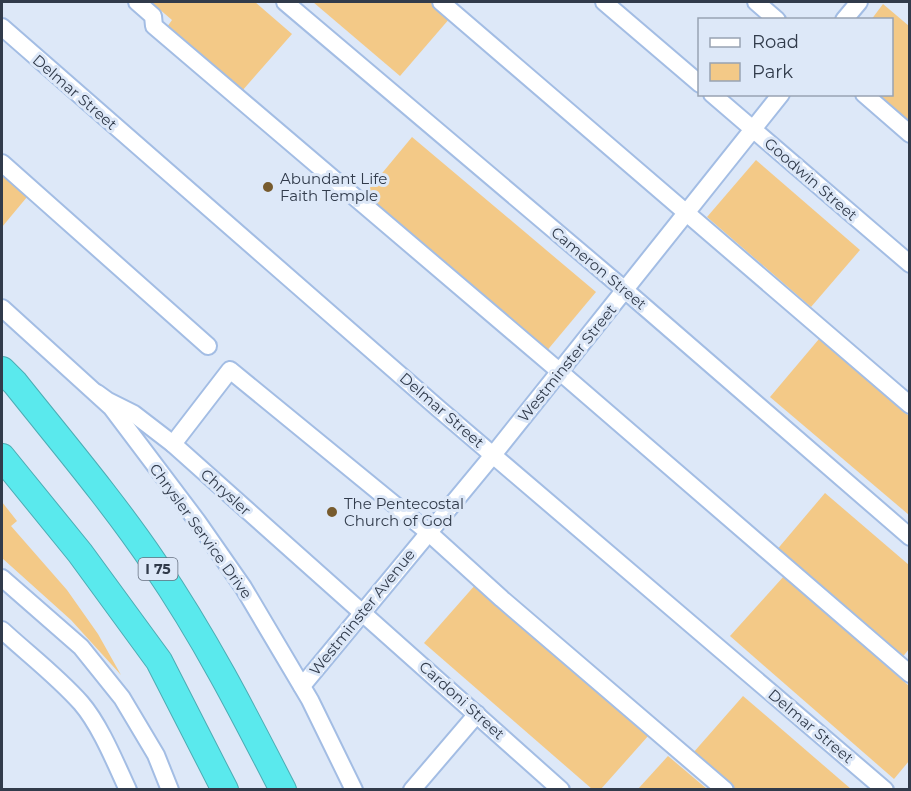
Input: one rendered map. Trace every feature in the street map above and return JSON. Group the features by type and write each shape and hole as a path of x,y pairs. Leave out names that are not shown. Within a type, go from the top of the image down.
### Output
{"highway":[{"name":"I 75","path":"2,370 15,382 154,563 219,666 283,789"},
{"path":"2,457 80,553 159,661 225,789"}],"street":[{"path":"137,2 153,16 154,26 560,371 909,674"},
{"name":"Cameron Street","path":"285,2 625,290 909,537"},
{"path":"441,2 909,405"},
{"path":"603,2 698,83"},
{"path":"756,2 775,18"},
{"path":"846,18 859,2"},
{"name":"Delmar Street","path":"2,27 493,455 885,789"},
{"name":"Goodwin Street","path":"714,96 909,264"},
{"path":"752,129 779,96"},
{"path":"866,96 909,134"},
{"name":"Westminster Street","path":"493,455 752,129"},
{"path":"2,163 208,346"},
{"name":"Chrysler Service Drive","path":"2,308 111,407 211,540 243,587 302,686 354,789"},
{"path":"173,444 230,369 428,532 502,599 726,789"},
{"name":"Chrysler","path":"97,393 118,407 134,414 173,444 363,612"},
{"name":"Westminster Avenue","path":"302,686 493,455"},
{"path":"2,578 81,647 122,698 156,755 170,789"},
{"name":"Cardoni Street","path":"363,612 561,789"},
{"path":"2,630 42,664 82,704 128,789"},
{"path":"412,789 477,714"}],"green space":[{"path":"151,2 255,2 292,34 242,91 167,27 172,20"},
{"path":"313,2 431,2 450,18 400,76"},
{"path":"883,4 909,26 909,122 877,96 893,96 893,18 872,18"},
{"path":"412,137 596,292 545,353 364,195"},
{"path":"756,160 860,250 811,307 707,217"},
{"path":"2,174 27,197 2,227"},
{"path":"819,339 909,416 909,515 770,397"},
{"path":"825,493 909,565 909,649 901,659 775,552"},
{"path":"2,502 17,521 11,526 67,590 98,634 121,675 71,620 2,558"},
{"path":"784,576 909,686 909,761 894,779 730,636"},
{"path":"476,584 649,735 601,789 592,789 424,643"},
{"path":"743,696 851,789 735,789 693,753"},
{"path":"668,756 707,789 638,789"}],"place":[{"name":"Abundant Life Faith Temple","path":"268,187"},
{"name":"The Pentecostal Church of God","path":"332,512"}]}
